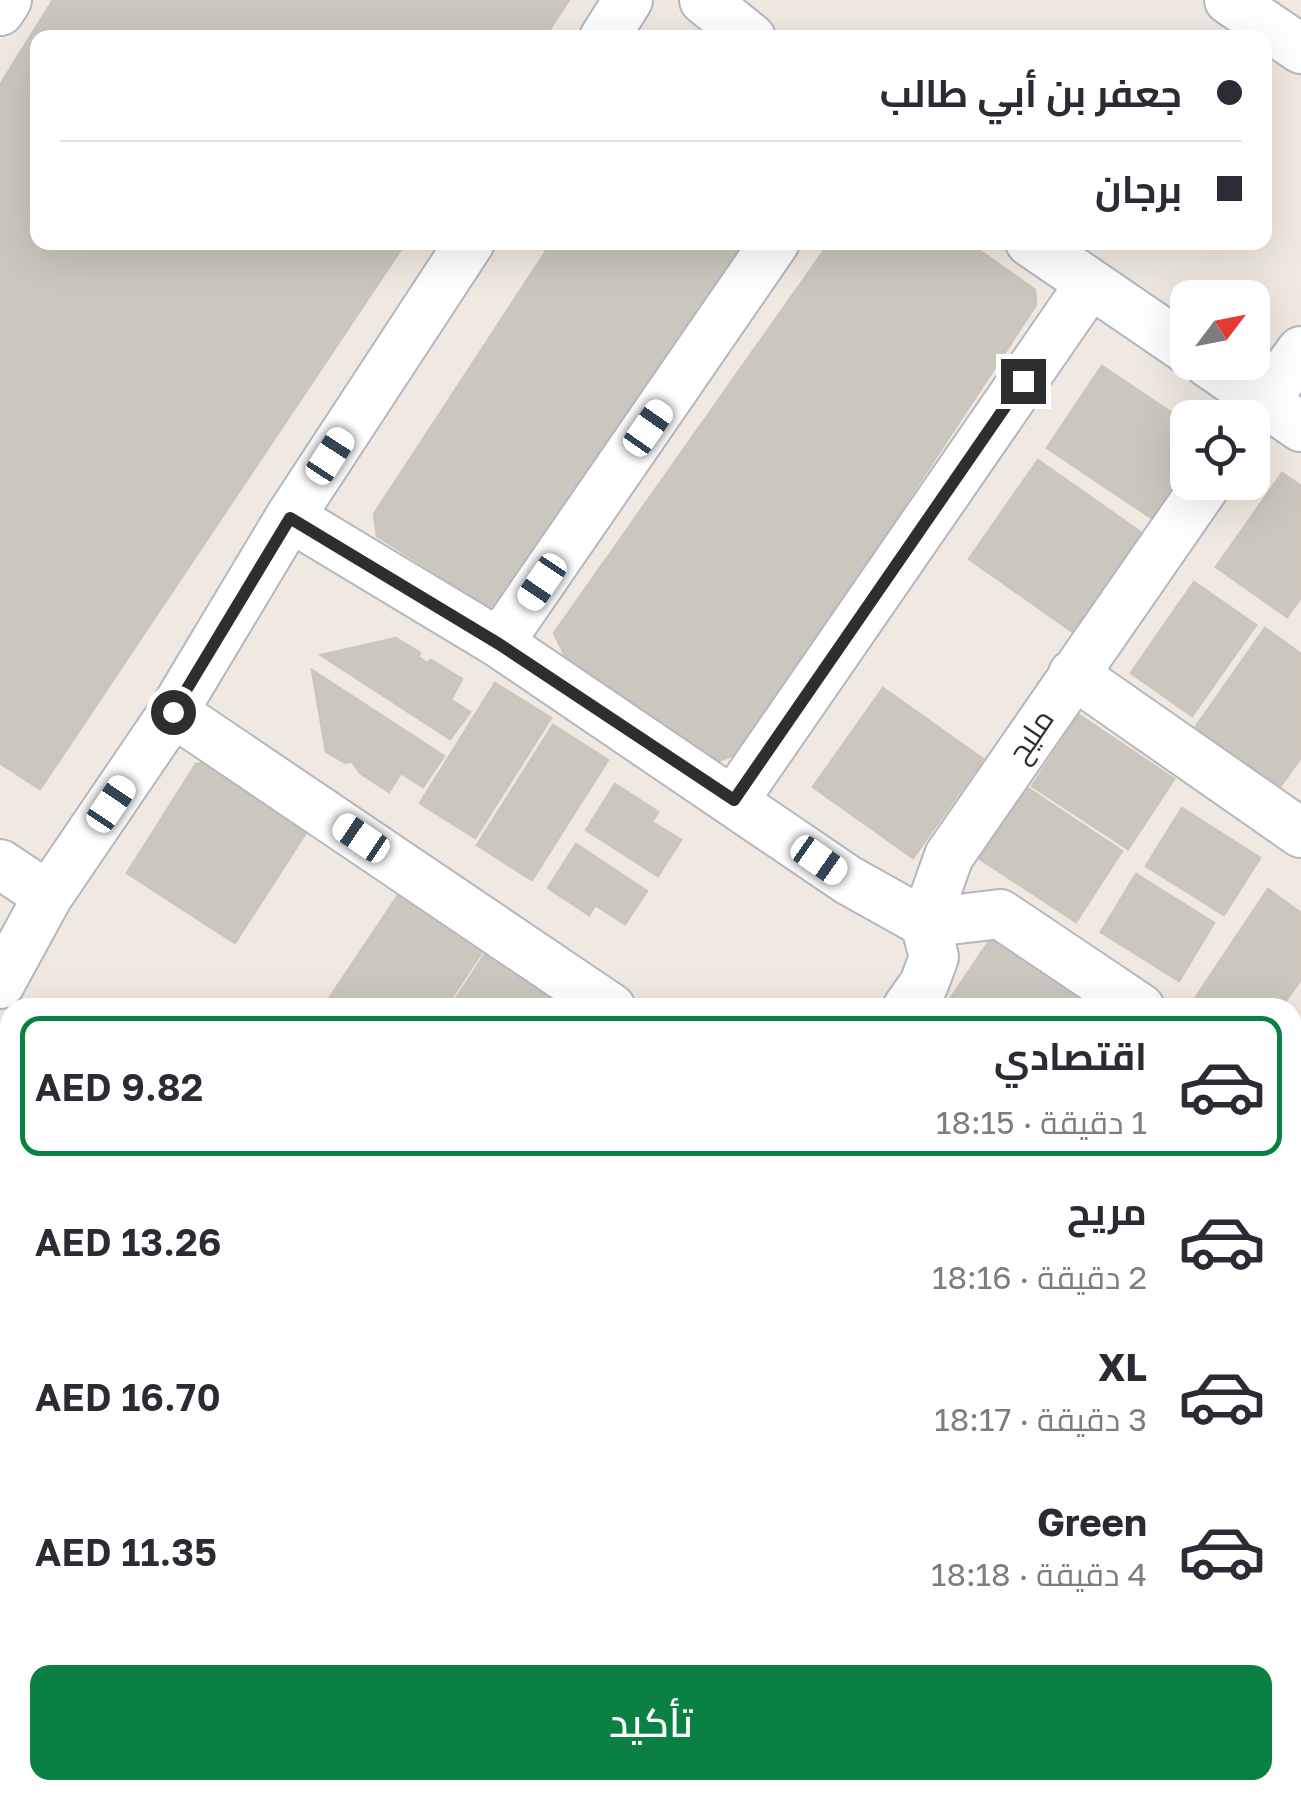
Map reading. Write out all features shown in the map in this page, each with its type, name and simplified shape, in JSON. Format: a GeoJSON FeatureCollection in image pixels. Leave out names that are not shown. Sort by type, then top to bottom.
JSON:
{"type":"FeatureCollection","features":[{"type":"Feature","properties":{"kind":"street"},"geometry":{"type":"LineString","coordinates":[[0,11],[7,0]]}},
{"type":"Feature","properties":{"kind":"street"},"geometry":{"type":"LineString","coordinates":[[609,30],[628,0]]}},
{"type":"Feature","properties":{"kind":"street"},"geometry":{"type":"LineString","coordinates":[[704,0],[741,30]]}},
{"type":"Feature","properties":{"kind":"street"},"geometry":{"type":"LineString","coordinates":[[1229,0],[1301,49]]}},
{"type":"Feature","properties":{"kind":"street"},"geometry":{"type":"LineString","coordinates":[[0,984],[48,896],[173,712],[290,518],[465,250]]}},
{"type":"Feature","properties":{"kind":"street"},"geometry":{"type":"LineString","coordinates":[[499,644],[770,250]]}},
{"type":"Feature","properties":{"kind":"street"},"geometry":{"type":"LineString","coordinates":[[1041,250],[1170,338]]}},
{"type":"Feature","properties":{"kind":"street"},"geometry":{"type":"LineString","coordinates":[[734,800],[1090,284]]}},
{"type":"Feature","properties":{"kind":"street"},"geometry":{"type":"LineString","coordinates":[[1228,380],[1273,416],[1301,351]]}},
{"type":"Feature","properties":{"kind":"street","name":"مليح"},"geometry":{"type":"LineString","coordinates":[[914,998],[934,957],[925,923],[949,856],[1195,500]]}},
{"type":"Feature","properties":{"kind":"street"},"geometry":{"type":"LineString","coordinates":[[290,518],[499,644],[848,880],[925,923],[1000,914],[1125,998]]}},
{"type":"Feature","properties":{"kind":"street"},"geometry":{"type":"LineString","coordinates":[[1073,674],[1301,833]]}},
{"type":"Feature","properties":{"kind":"street"},"geometry":{"type":"LineString","coordinates":[[173,712],[597,998]]}},
{"type":"Feature","properties":{"kind":"street"},"geometry":{"type":"LineString","coordinates":[[0,864],[48,896]]}},
{"type":"Feature","properties":{"kind":"building"},"geometry":{"type":"Polygon","coordinates":[[[53,0],[569,0],[549,30],[34,30],[53,0]]]}},
{"type":"Feature","properties":{"kind":"building"},"geometry":{"type":"Polygon","coordinates":[[[30,37],[30,250],[401,250],[40,789],[0,763],[0,85],[30,37]]]}},
{"type":"Feature","properties":{"kind":"building"},"geometry":{"type":"Polygon","coordinates":[[[547,250],[745,250],[507,601],[489,607],[377,536],[374,514],[547,250]]]}},
{"type":"Feature","properties":{"kind":"building"},"geometry":{"type":"Polygon","coordinates":[[[824,250],[979,250],[1035,290],[1036,305],[742,752],[718,761],[565,656],[554,633],[824,250]]]}},
{"type":"Feature","properties":{"kind":"building"},"geometry":{"type":"Polygon","coordinates":[[[1102,366],[1170,412],[1170,500],[1156,521],[1047,448],[1102,366]]]}},
{"type":"Feature","properties":{"kind":"building"},"geometry":{"type":"Polygon","coordinates":[[[1038,460],[1146,536],[1077,635],[969,559],[1038,460]]]}},
{"type":"Feature","properties":{"kind":"building"},"geometry":{"type":"Polygon","coordinates":[[[1282,473],[1301,486],[1301,597],[1287,617],[1216,567],[1263,500],[1270,500],[1270,490],[1282,473]]]}},
{"type":"Feature","properties":{"kind":"building"},"geometry":{"type":"Polygon","coordinates":[[[1194,582],[1256,625],[1192,716],[1131,673],[1194,582]]]}},
{"type":"Feature","properties":{"kind":"building"},"geometry":{"type":"Polygon","coordinates":[[[1265,628],[1301,654],[1301,757],[1280,787],[1195,728],[1265,628]]]}},
{"type":"Feature","properties":{"kind":"building"},"geometry":{"type":"Polygon","coordinates":[[[396,638],[420,653],[418,657],[427,663],[431,660],[462,679],[451,700],[470,712],[450,739],[321,655],[396,638]]]}},
{"type":"Feature","properties":{"kind":"building"},"geometry":{"type":"Polygon","coordinates":[[[312,670],[444,756],[423,787],[401,773],[389,792],[360,773],[352,761],[346,763],[326,752],[312,670]]]}},
{"type":"Feature","properties":{"kind":"building"},"geometry":{"type":"Polygon","coordinates":[[[495,683],[551,718],[475,838],[420,803],[495,683]]]}},
{"type":"Feature","properties":{"kind":"building"},"geometry":{"type":"Polygon","coordinates":[[[883,688],[983,759],[913,858],[813,787],[883,688]]]}},
{"type":"Feature","properties":{"kind":"building"},"geometry":{"type":"Polygon","coordinates":[[[1079,715],[1174,779],[1128,849],[1032,786],[1079,715]]]}},
{"type":"Feature","properties":{"kind":"building"},"geometry":{"type":"Polygon","coordinates":[[[553,725],[608,760],[532,880],[477,845],[553,725]]]}},
{"type":"Feature","properties":{"kind":"building"},"geometry":{"type":"Polygon","coordinates":[[[216,761],[312,823],[235,943],[127,873],[196,764],[216,761]]]}},
{"type":"Feature","properties":{"kind":"building"},"geometry":{"type":"Polygon","coordinates":[[[615,784],[658,812],[652,822],[681,840],[658,876],[586,830],[615,784]]]}},
{"type":"Feature","properties":{"kind":"building"},"geometry":{"type":"Polygon","coordinates":[[[1026,787],[1122,851],[1076,922],[980,859],[1026,787]]]}},
{"type":"Feature","properties":{"kind":"building"},"geometry":{"type":"Polygon","coordinates":[[[1182,808],[1260,858],[1224,915],[1146,866],[1182,808]]]}},
{"type":"Feature","properties":{"kind":"building"},"geometry":{"type":"Polygon","coordinates":[[[576,844],[647,891],[625,924],[595,905],[589,915],[548,888],[576,844]]]}},
{"type":"Feature","properties":{"kind":"building"},"geometry":{"type":"Polygon","coordinates":[[[1136,874],[1214,923],[1179,981],[1101,932],[1136,874]]]}},
{"type":"Feature","properties":{"kind":"building"},"geometry":{"type":"Polygon","coordinates":[[[405,885],[489,941],[452,998],[329,998],[405,885]]]}},
{"type":"Feature","properties":{"kind":"building"},"geometry":{"type":"Polygon","coordinates":[[[1268,889],[1301,913],[1301,979],[1288,998],[1196,997],[1268,889]]]}},
{"type":"Feature","properties":{"kind":"building"},"geometry":{"type":"Polygon","coordinates":[[[992,937],[1094,997],[1093,998],[951,998],[992,937]]]}},
{"type":"Feature","properties":{"kind":"building"},"geometry":{"type":"Polygon","coordinates":[[[492,943],[558,998],[456,998],[492,943]]]}},
{"type":"Feature","properties":{"kind":"route"},"geometry":{"type":"LineString","coordinates":[[173,712],[290,518],[499,644],[734,800],[1023,381]]}}]}
